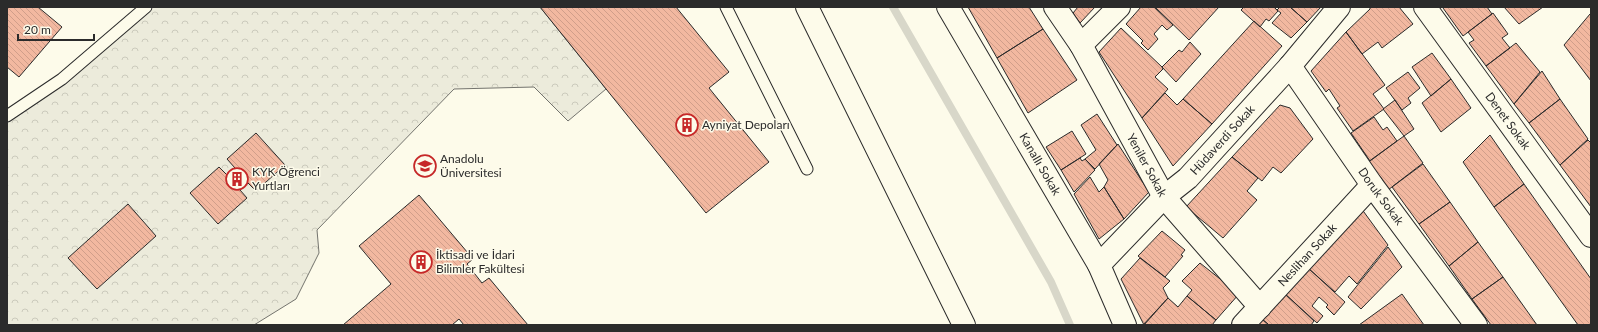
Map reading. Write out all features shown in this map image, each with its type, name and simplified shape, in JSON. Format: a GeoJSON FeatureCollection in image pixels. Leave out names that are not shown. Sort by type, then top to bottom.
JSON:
{"type":"FeatureCollection","features":[{"type":"Feature","properties":{"kind":"street"},"geometry":{"type":"LineString","coordinates":[[807,7],[964,325]]}},
{"type":"Feature","properties":{"kind":"street","name":"Kanallı Sokak"},"geometry":{"type":"LineString","coordinates":[[948,7],[1099,265],[1125,325]]}},
{"type":"Feature","properties":{"kind":"street","name":"Yeniler Sokak"},"geometry":{"type":"LineString","coordinates":[[1055,7],[1080,45],[1164,197],[1260,308]]}},
{"type":"Feature","properties":{"kind":"street"},"geometry":{"type":"LineString","coordinates":[[1080,45],[1118,7]]}},
{"type":"Feature","properties":{"kind":"street","name":"Hüdaverdi Sokak"},"geometry":{"type":"LineString","coordinates":[[1099,265],[1164,197],[1188,178],[1290,66],[1339,7]]}},
{"type":"Feature","properties":{"kind":"street","name":"Denet Sokak"},"geometry":{"type":"LineString","coordinates":[[1425,7],[1591,236]]}},
{"type":"Feature","properties":{"kind":"street","name":"Doruk Sokak"},"geometry":{"type":"LineString","coordinates":[[1290,66],[1372,185],[1476,325]]}},
{"type":"Feature","properties":{"kind":"street","name":"Neslihan Sokak"},"geometry":{"type":"LineString","coordinates":[[1243,325],[1372,185]]}},
{"type":"Feature","properties":{"kind":"lane"},"geometry":{"type":"LineString","coordinates":[[7,116],[62,79],[146,7]]}},
{"type":"Feature","properties":{"kind":"lane"},"geometry":{"type":"LineString","coordinates":[[726,7],[807,169]]}},
{"type":"Feature","properties":{"kind":"green space"},"geometry":{"type":"Polygon","coordinates":[[[146,7],[540,7],[606,89],[568,121],[534,87],[454,89],[317,230],[319,253],[296,299],[254,325],[7,325],[7,116],[146,7]]]}},
{"type":"Feature","properties":{"kind":"building"},"geometry":{"type":"Polygon","coordinates":[[[7,7],[38,7],[62,27],[19,77],[7,67],[7,7]]]}},
{"type":"Feature","properties":{"kind":"building","name":"Ayniyat Depoları"},"geometry":{"type":"Polygon","coordinates":[[[540,7],[676,7],[729,72],[709,88],[769,162],[706,213],[540,7]]]}},
{"type":"Feature","properties":{"kind":"building"},"geometry":{"type":"Polygon","coordinates":[[[968,7],[1029,7],[1043,29],[997,58],[968,7]]]}},
{"type":"Feature","properties":{"kind":"building"},"geometry":{"type":"Polygon","coordinates":[[[1078,7],[1095,7],[1080,23],[1073,13],[1078,7]]]}},
{"type":"Feature","properties":{"kind":"building"},"geometry":{"type":"Polygon","coordinates":[[[1141,7],[1154,7],[1173,25],[1167,30],[1162,25],[1154,34],[1158,39],[1148,50],[1141,43],[1143,41],[1126,24],[1141,7]]]}},
{"type":"Feature","properties":{"kind":"building"},"geometry":{"type":"Polygon","coordinates":[[[1155,7],[1219,7],[1189,40],[1155,7]]]}},
{"type":"Feature","properties":{"kind":"building"},"geometry":{"type":"Polygon","coordinates":[[[1244,7],[1274,7],[1278,11],[1269,21],[1266,19],[1260,27],[1241,10],[1244,7]]]}},
{"type":"Feature","properties":{"kind":"building"},"geometry":{"type":"Polygon","coordinates":[[[1280,7],[1290,7],[1307,22],[1291,38],[1272,23],[1281,13],[1277,10],[1280,7]]]}},
{"type":"Feature","properties":{"kind":"building"},"geometry":{"type":"Polygon","coordinates":[[[1290,7],[1321,7],[1307,22],[1290,7]]]}},
{"type":"Feature","properties":{"kind":"building"},"geometry":{"type":"Polygon","coordinates":[[[1370,7],[1399,7],[1413,24],[1382,48],[1378,42],[1362,54],[1346,32],[1370,9],[1370,7]]]}},
{"type":"Feature","properties":{"kind":"building"},"geometry":{"type":"Polygon","coordinates":[[[1487,7],[1492,14],[1463,36],[1443,8],[1487,7]]]}},
{"type":"Feature","properties":{"kind":"building"},"geometry":{"type":"Polygon","coordinates":[[[1504,7],[1543,7],[1519,24],[1504,7]]]}},
{"type":"Feature","properties":{"kind":"building"},"geometry":{"type":"Polygon","coordinates":[[[1493,13],[1508,34],[1502,38],[1510,48],[1486,66],[1469,43],[1474,40],[1468,32],[1493,13]]]}},
{"type":"Feature","properties":{"kind":"building"},"geometry":{"type":"Polygon","coordinates":[[[1590,14],[1591,16],[1591,81],[1564,45],[1590,14]]]}},
{"type":"Feature","properties":{"kind":"building"},"geometry":{"type":"Polygon","coordinates":[[[1254,21],[1282,46],[1212,124],[1183,99],[1254,21]]]}},
{"type":"Feature","properties":{"kind":"building"},"geometry":{"type":"Polygon","coordinates":[[[1121,28],[1162,67],[1163,69],[1155,77],[1168,89],[1142,118],[1099,52],[1121,28]]]}},
{"type":"Feature","properties":{"kind":"building"},"geometry":{"type":"Polygon","coordinates":[[[1043,29],[1077,80],[1028,113],[997,58],[1043,29]]]}},
{"type":"Feature","properties":{"kind":"building"},"geometry":{"type":"Polygon","coordinates":[[[1346,32],[1385,85],[1373,94],[1384,109],[1353,131],[1337,108],[1340,106],[1329,89],[1326,92],[1311,71],[1346,32]]]}},
{"type":"Feature","properties":{"kind":"building"},"geometry":{"type":"Polygon","coordinates":[[[1190,42],[1201,54],[1176,82],[1162,67],[1179,50],[1182,52],[1190,42]]]}},
{"type":"Feature","properties":{"kind":"building"},"geometry":{"type":"Polygon","coordinates":[[[1516,43],[1540,72],[1514,104],[1486,66],[1516,43]]]}},
{"type":"Feature","properties":{"kind":"building"},"geometry":{"type":"Polygon","coordinates":[[[1432,53],[1451,79],[1431,96],[1412,67],[1432,53]]]}},
{"type":"Feature","properties":{"kind":"building"},"geometry":{"type":"Polygon","coordinates":[[[1542,71],[1560,99],[1529,123],[1514,104],[1542,71]]]}},
{"type":"Feature","properties":{"kind":"building"},"geometry":{"type":"Polygon","coordinates":[[[1408,72],[1420,88],[1408,98],[1411,103],[1402,110],[1386,88],[1408,72]]]}},
{"type":"Feature","properties":{"kind":"building"},"geometry":{"type":"Polygon","coordinates":[[[1451,79],[1471,108],[1441,132],[1422,103],[1451,79]]]}},
{"type":"Feature","properties":{"kind":"building"},"geometry":{"type":"Polygon","coordinates":[[[1165,93],[1177,105],[1183,99],[1212,124],[1173,166],[1142,118],[1165,93]]]}},
{"type":"Feature","properties":{"kind":"building"},"geometry":{"type":"Polygon","coordinates":[[[1560,99],[1588,139],[1560,165],[1529,123],[1560,99]]]}},
{"type":"Feature","properties":{"kind":"building"},"geometry":{"type":"Polygon","coordinates":[[[1395,100],[1414,129],[1404,136],[1383,109],[1395,100]]]}},
{"type":"Feature","properties":{"kind":"building"},"geometry":{"type":"Polygon","coordinates":[[[1280,105],[1290,108],[1313,139],[1281,173],[1273,167],[1262,181],[1232,157],[1280,105]]]}},
{"type":"Feature","properties":{"kind":"building"},"geometry":{"type":"Polygon","coordinates":[[[1097,114],[1117,145],[1095,169],[1085,159],[1096,150],[1081,125],[1097,114]]]}},
{"type":"Feature","properties":{"kind":"building"},"geometry":{"type":"Polygon","coordinates":[[[1374,117],[1383,130],[1387,127],[1397,141],[1370,161],[1351,133],[1374,117]]]}},
{"type":"Feature","properties":{"kind":"building"},"geometry":{"type":"Polygon","coordinates":[[[1072,131],[1086,154],[1061,170],[1046,147],[1072,131]]]}},
{"type":"Feature","properties":{"kind":"building","name":"KYK Öğrenci Yurtları"},"geometry":{"type":"Polygon","coordinates":[[[256,133],[285,165],[256,191],[248,183],[240,190],[247,198],[218,224],[190,193],[219,167],[227,175],[235,168],[227,159],[256,133]]]}},
{"type":"Feature","properties":{"kind":"building"},"geometry":{"type":"Polygon","coordinates":[[[1490,135],[1524,184],[1494,207],[1463,162],[1490,135]]]}},
{"type":"Feature","properties":{"kind":"building"},"geometry":{"type":"Polygon","coordinates":[[[1404,136],[1423,163],[1388,190],[1368,162],[1404,136]]]}},
{"type":"Feature","properties":{"kind":"building"},"geometry":{"type":"Polygon","coordinates":[[[1588,140],[1591,143],[1591,207],[1560,165],[1588,140]]]}},
{"type":"Feature","properties":{"kind":"building"},"geometry":{"type":"Polygon","coordinates":[[[1118,144],[1149,192],[1124,219],[1104,187],[1108,180],[1099,164],[1118,144]]]}},
{"type":"Feature","properties":{"kind":"building"},"geometry":{"type":"Polygon","coordinates":[[[1232,157],[1258,178],[1247,191],[1257,200],[1223,238],[1186,207],[1232,157]]]}},
{"type":"Feature","properties":{"kind":"building"},"geometry":{"type":"Polygon","coordinates":[[[1080,158],[1082,161],[1085,159],[1095,170],[1074,192],[1061,170],[1080,158]]]}},
{"type":"Feature","properties":{"kind":"building"},"geometry":{"type":"Polygon","coordinates":[[[1423,164],[1450,202],[1419,224],[1392,187],[1423,164]]]}},
{"type":"Feature","properties":{"kind":"building"},"geometry":{"type":"Polygon","coordinates":[[[1090,177],[1099,192],[1104,187],[1124,219],[1099,239],[1074,194],[1090,177]]]}},
{"type":"Feature","properties":{"kind":"building"},"geometry":{"type":"Polygon","coordinates":[[[1524,184],[1591,279],[1591,325],[1578,325],[1494,207],[1524,184]]]}},
{"type":"Feature","properties":{"kind":"building","name":"İktisadi ve İdari Bilimler Fakültesi"},"geometry":{"type":"Polygon","coordinates":[[[419,195],[473,259],[467,264],[482,283],[489,278],[528,325],[464,325],[459,319],[452,325],[343,325],[391,284],[359,246],[419,195]]]}},
{"type":"Feature","properties":{"kind":"building"},"geometry":{"type":"Polygon","coordinates":[[[1450,202],[1478,242],[1449,266],[1419,224],[1450,202]]]}},
{"type":"Feature","properties":{"kind":"building"},"geometry":{"type":"Polygon","coordinates":[[[128,204],[156,236],[97,289],[68,258],[128,204]]]}},
{"type":"Feature","properties":{"kind":"building"},"geometry":{"type":"Polygon","coordinates":[[[1361,208],[1388,245],[1357,284],[1349,276],[1335,292],[1308,268],[1361,208]]]}},
{"type":"Feature","properties":{"kind":"building"},"geometry":{"type":"Polygon","coordinates":[[[1162,231],[1185,250],[1181,255],[1183,256],[1165,277],[1138,256],[1162,231]]]}},
{"type":"Feature","properties":{"kind":"building"},"geometry":{"type":"Polygon","coordinates":[[[1478,242],[1503,277],[1472,299],[1449,266],[1478,242]]]}},
{"type":"Feature","properties":{"kind":"building"},"geometry":{"type":"Polygon","coordinates":[[[1388,247],[1402,267],[1361,309],[1348,297],[1388,247]]]}},
{"type":"Feature","properties":{"kind":"building"},"geometry":{"type":"Polygon","coordinates":[[[1140,258],[1170,281],[1163,288],[1168,298],[1144,325],[1121,279],[1140,258]]]}},
{"type":"Feature","properties":{"kind":"building"},"geometry":{"type":"Polygon","coordinates":[[[1200,263],[1239,294],[1216,320],[1187,296],[1192,290],[1182,281],[1200,263]]]}},
{"type":"Feature","properties":{"kind":"building"},"geometry":{"type":"Polygon","coordinates":[[[1307,267],[1345,302],[1334,315],[1326,307],[1328,305],[1319,297],[1312,306],[1323,316],[1317,323],[1284,293],[1307,267]]]}},
{"type":"Feature","properties":{"kind":"building"},"geometry":{"type":"Polygon","coordinates":[[[1503,277],[1537,325],[1491,325],[1472,299],[1503,277]]]}},
{"type":"Feature","properties":{"kind":"building"},"geometry":{"type":"Polygon","coordinates":[[[1284,293],[1314,321],[1311,325],[1269,325],[1262,319],[1284,293]]]}},
{"type":"Feature","properties":{"kind":"building"},"geometry":{"type":"Polygon","coordinates":[[[1402,294],[1424,325],[1359,325],[1402,294]]]}},
{"type":"Feature","properties":{"kind":"building"},"geometry":{"type":"Polygon","coordinates":[[[1187,296],[1216,320],[1212,325],[1143,325],[1168,298],[1178,307],[1187,296]]]}},
{"type":"Feature","properties":{"kind":"building"},"geometry":{"type":"Polygon","coordinates":[[[1262,319],[1269,325],[1257,325],[1262,319]]]}},
{"type":"Feature","properties":{"kind":"waterway"},"geometry":{"type":"LineString","coordinates":[[893,7],[1051,282],[1070,325]]}},
{"type":"Feature","properties":{"kind":"place","name":"Ayniyat Depoları"},"geometry":{"type":"Point","coordinates":[687,125]}},
{"type":"Feature","properties":{"kind":"place","name":"Anadolu Üniversitesi"},"geometry":{"type":"Point","coordinates":[425,166]}},
{"type":"Feature","properties":{"kind":"place","name":"KYK Öğrenci Yurtları"},"geometry":{"type":"Point","coordinates":[237,179]}},
{"type":"Feature","properties":{"kind":"place","name":"İktisadi ve İdari Bilimler Fakültesi"},"geometry":{"type":"Point","coordinates":[421,262]}}]}
